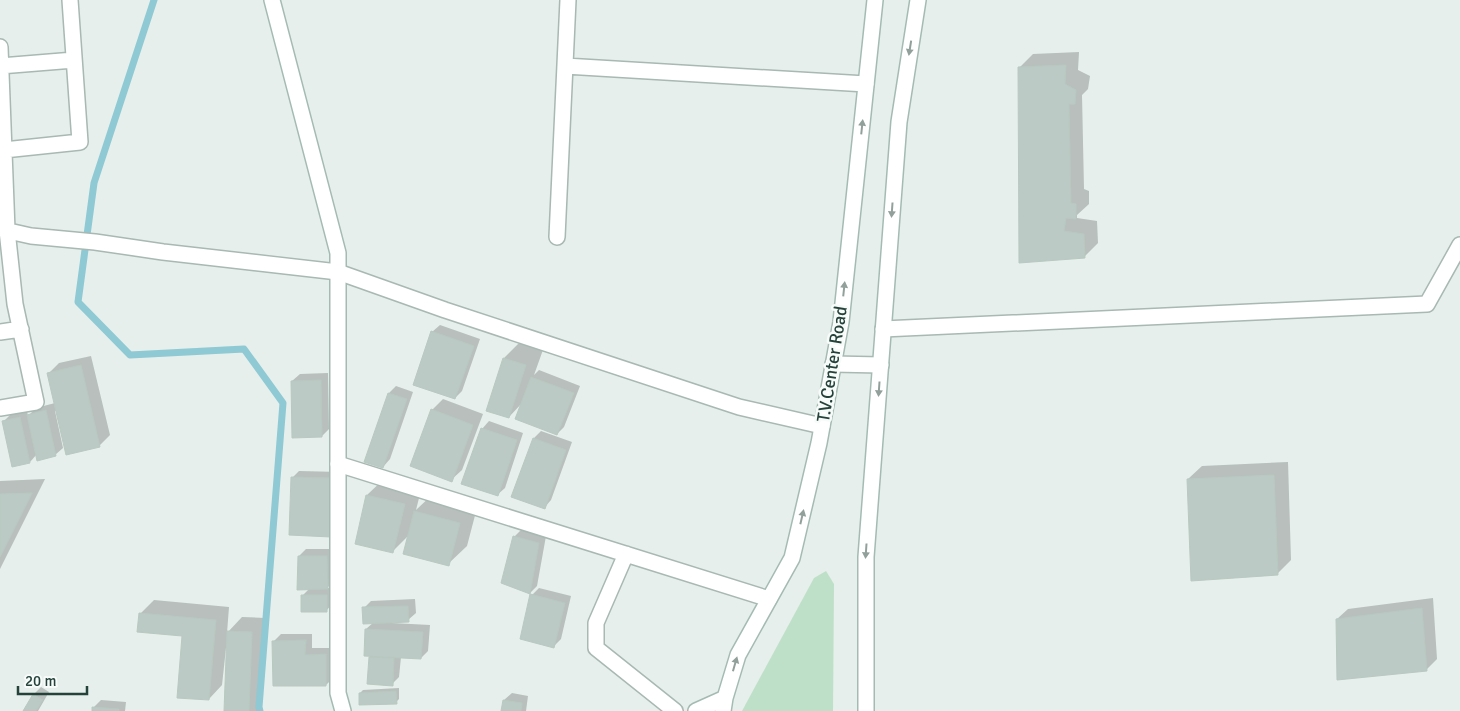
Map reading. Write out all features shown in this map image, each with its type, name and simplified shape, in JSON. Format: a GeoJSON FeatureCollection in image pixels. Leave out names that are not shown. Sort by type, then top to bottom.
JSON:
{"type":"FeatureCollection","features":[{"type":"Feature","properties":{"kind":"street"},"geometry":{"type":"LineString","coordinates":[[4,150],[80,142],[70,0]]}},
{"type":"Feature","properties":{"kind":"street"},"geometry":{"type":"LineString","coordinates":[[272,0],[338,253],[338,693],[343,711]]}},
{"type":"Feature","properties":{"kind":"street"},"geometry":{"type":"LineString","coordinates":[[557,238],[568,0]]}},
{"type":"Feature","properties":{"kind":"street","name":"T.V.Center Road"},"geometry":{"type":"LineString","coordinates":[[724,704],[738,655],[792,558],[819,443],[841,322],[875,0]]}},
{"type":"Feature","properties":{"kind":"street"},"geometry":{"type":"LineString","coordinates":[[866,711],[866,557],[899,122],[914,0]]}},
{"type":"Feature","properties":{"kind":"street"},"geometry":{"type":"LineString","coordinates":[[0,47],[4,150],[4,230],[15,304],[36,402],[0,408]]}},
{"type":"Feature","properties":{"kind":"street"},"geometry":{"type":"LineString","coordinates":[[0,66],[74,60]]}},
{"type":"Feature","properties":{"kind":"street"},"geometry":{"type":"LineString","coordinates":[[565,66],[866,84]]}},
{"type":"Feature","properties":{"kind":"street"},"geometry":{"type":"LineString","coordinates":[[4,230],[31,236],[338,272],[454,313],[739,407],[822,426]]}},
{"type":"Feature","properties":{"kind":"street"},"geometry":{"type":"LineString","coordinates":[[883,329],[1427,304],[1460,245]]}},
{"type":"Feature","properties":{"kind":"street"},"geometry":{"type":"LineString","coordinates":[[0,332],[21,329]]}},
{"type":"Feature","properties":{"kind":"street"},"geometry":{"type":"LineString","coordinates":[[834,364],[880,365]]}},
{"type":"Feature","properties":{"kind":"street"},"geometry":{"type":"LineString","coordinates":[[338,464],[769,599]]}},
{"type":"Feature","properties":{"kind":"street"},"geometry":{"type":"LineString","coordinates":[[626,554],[596,623],[596,648],[675,711]]}},
{"type":"Feature","properties":{"kind":"street"},"geometry":{"type":"LineString","coordinates":[[696,711],[724,704]]}},
{"type":"Feature","properties":{"kind":"green space"},"geometry":{"type":"Polygon","coordinates":[[[826,571],[834,584],[833,711],[742,711],[814,578],[826,571]]]}},
{"type":"Feature","properties":{"kind":"building"},"geometry":{"type":"Polygon","coordinates":[[[1066,65],[1065,84],[1076,90],[1075,104],[1069,104],[1071,203],[1076,204],[1076,219],[1066,218],[1064,231],[1084,234],[1085,258],[1019,263],[1018,67],[1066,65]]]}},
{"type":"Feature","properties":{"kind":"building"},"geometry":{"type":"Polygon","coordinates":[[[431,331],[474,346],[455,399],[413,385],[431,331]]]}},
{"type":"Feature","properties":{"kind":"building"},"geometry":{"type":"Polygon","coordinates":[[[503,358],[526,365],[509,418],[486,411],[503,358]]]}},
{"type":"Feature","properties":{"kind":"building"},"geometry":{"type":"Polygon","coordinates":[[[81,365],[100,447],[66,455],[47,373],[81,365]]]}},
{"type":"Feature","properties":{"kind":"building"},"geometry":{"type":"Polygon","coordinates":[[[531,377],[574,393],[557,435],[515,419],[531,377]]]}},
{"type":"Feature","properties":{"kind":"building"},"geometry":{"type":"Polygon","coordinates":[[[321,380],[322,437],[292,438],[291,381],[321,380]]]}},
{"type":"Feature","properties":{"kind":"building"},"geometry":{"type":"Polygon","coordinates":[[[388,393],[407,399],[383,468],[364,462],[388,393]]]}},
{"type":"Feature","properties":{"kind":"building"},"geometry":{"type":"Polygon","coordinates":[[[431,409],[473,425],[452,482],[410,466],[431,409]]]}},
{"type":"Feature","properties":{"kind":"building"},"geometry":{"type":"Polygon","coordinates":[[[46,410],[56,456],[37,461],[27,415],[46,410]]]}},
{"type":"Feature","properties":{"kind":"building"},"geometry":{"type":"Polygon","coordinates":[[[20,417],[30,463],[12,467],[2,421],[20,417]]]}},
{"type":"Feature","properties":{"kind":"building"},"geometry":{"type":"Polygon","coordinates":[[[481,428],[517,440],[498,496],[461,484],[481,428]]]}},
{"type":"Feature","properties":{"kind":"building"},"geometry":{"type":"Polygon","coordinates":[[[533,438],[566,450],[545,509],[511,497],[533,438]]]}},
{"type":"Feature","properties":{"kind":"building"},"geometry":{"type":"Polygon","coordinates":[[[1274,475],[1278,575],[1191,581],[1187,479],[1274,475]]]}},
{"type":"Feature","properties":{"kind":"building"},"geometry":{"type":"Polygon","coordinates":[[[291,477],[333,478],[331,537],[289,535],[291,477]]]}},
{"type":"Feature","properties":{"kind":"building"},"geometry":{"type":"Polygon","coordinates":[[[32,493],[0,557],[0,494],[32,493]]]}},
{"type":"Feature","properties":{"kind":"building"},"geometry":{"type":"Polygon","coordinates":[[[366,495],[405,504],[393,553],[355,544],[366,495]]]}},
{"type":"Feature","properties":{"kind":"building"},"geometry":{"type":"Polygon","coordinates":[[[414,511],[460,523],[449,566],[403,554],[414,511]]]}},
{"type":"Feature","properties":{"kind":"building"},"geometry":{"type":"Polygon","coordinates":[[[513,536],[539,543],[530,594],[501,583],[513,536]]]}},
{"type":"Feature","properties":{"kind":"building"},"geometry":{"type":"Polygon","coordinates":[[[298,556],[327,556],[328,589],[297,590],[298,556]]]}},
{"type":"Feature","properties":{"kind":"building"},"geometry":{"type":"Polygon","coordinates":[[[530,594],[565,603],[554,648],[520,639],[530,594]]]}},
{"type":"Feature","properties":{"kind":"building"},"geometry":{"type":"Polygon","coordinates":[[[301,595],[327,595],[327,612],[301,612],[301,595]]]}},
{"type":"Feature","properties":{"kind":"building"},"geometry":{"type":"Polygon","coordinates":[[[408,606],[409,622],[363,624],[362,607],[408,606]]]}},
{"type":"Feature","properties":{"kind":"building"},"geometry":{"type":"Polygon","coordinates":[[[1422,608],[1427,671],[1337,680],[1336,619],[1422,608]]]}},
{"type":"Feature","properties":{"kind":"building"},"geometry":{"type":"Polygon","coordinates":[[[139,613],[216,620],[209,700],[177,698],[182,636],[137,632],[139,613]]]}},
{"type":"Feature","properties":{"kind":"building"},"geometry":{"type":"Polygon","coordinates":[[[365,629],[423,632],[421,659],[364,656],[365,629]]]}},
{"type":"Feature","properties":{"kind":"building"},"geometry":{"type":"Polygon","coordinates":[[[227,631],[252,632],[249,711],[224,711],[227,631]]]}},
{"type":"Feature","properties":{"kind":"building"},"geometry":{"type":"Polygon","coordinates":[[[306,640],[305,655],[326,654],[326,686],[273,686],[272,641],[306,640]]]}},
{"type":"Feature","properties":{"kind":"building"},"geometry":{"type":"Polygon","coordinates":[[[369,657],[394,658],[393,686],[367,684],[369,657]]]}},
{"type":"Feature","properties":{"kind":"building"},"geometry":{"type":"Polygon","coordinates":[[[396,691],[397,704],[359,705],[359,693],[396,691]]]}},
{"type":"Feature","properties":{"kind":"building"},"geometry":{"type":"Polygon","coordinates":[[[33,694],[43,700],[36,711],[23,711],[33,694]]]}},
{"type":"Feature","properties":{"kind":"building"},"geometry":{"type":"Polygon","coordinates":[[[503,700],[522,703],[521,711],[501,711],[503,700]]]}},
{"type":"Feature","properties":{"kind":"building"},"geometry":{"type":"Polygon","coordinates":[[[92,707],[119,709],[119,711],[92,711],[92,707]]]}},
{"type":"Feature","properties":{"kind":"waterway"},"geometry":{"type":"LineString","coordinates":[[154,0],[94,183],[78,302],[130,355],[244,349],[283,403],[260,711]]}}]}
